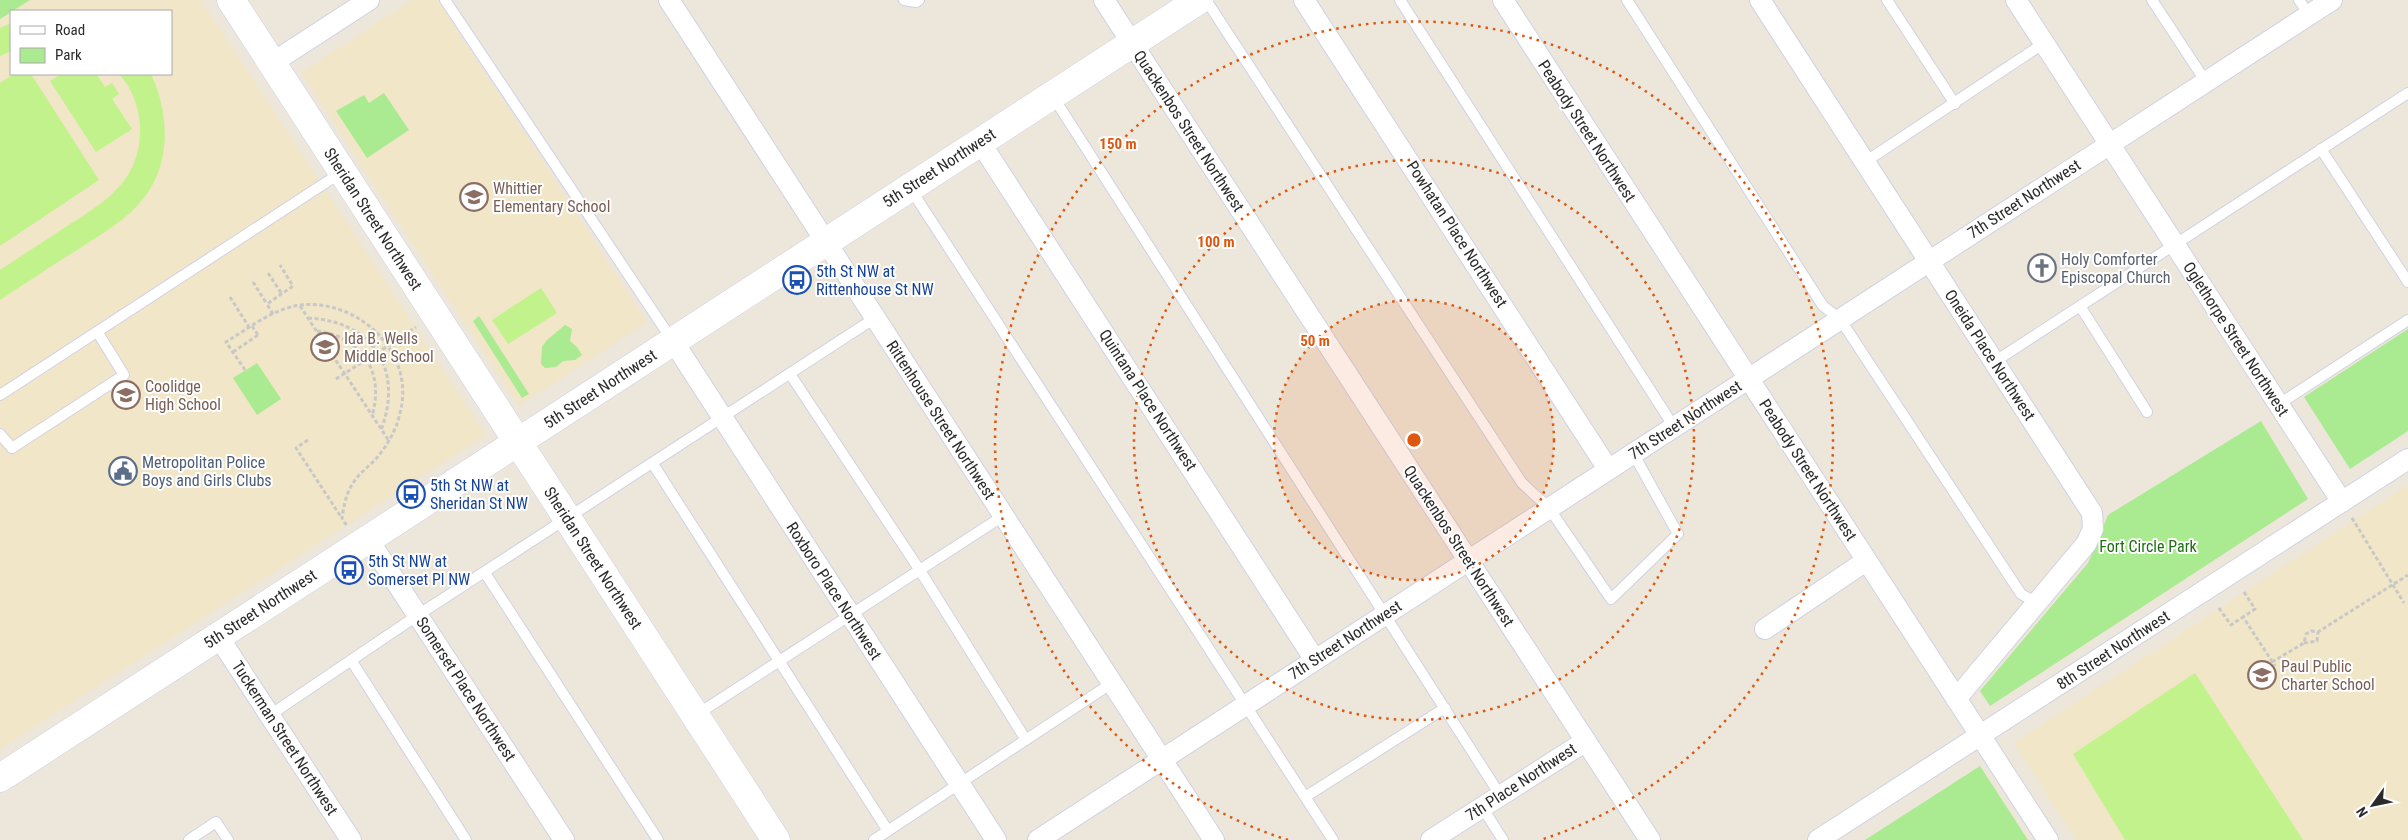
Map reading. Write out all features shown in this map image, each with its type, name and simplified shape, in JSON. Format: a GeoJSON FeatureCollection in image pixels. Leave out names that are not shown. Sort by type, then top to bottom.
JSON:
{"type":"FeatureCollection","features":[{"type":"Feature","properties":{"kind":"street","name":"Sheridan Street Northwest"},"geometry":{"type":"LineString","coordinates":[[231,0],[776,840]]}},
{"type":"Feature","properties":{"kind":"street"},"geometry":{"type":"LineString","coordinates":[[272,63],[369,0]]}},
{"type":"Feature","properties":{"kind":"street","name":"Rittenhouse Street Northwest"},"geometry":{"type":"LineString","coordinates":[[669,0],[1214,840]]}},
{"type":"Feature","properties":{"kind":"street","name":"Quackenbos Street Northwest"},"geometry":{"type":"LineString","coordinates":[[1104,0],[1650,840]]}},
{"type":"Feature","properties":{"kind":"street","name":"5th Street Northwest"},"geometry":{"type":"LineString","coordinates":[[0,778],[218,636],[358,534],[517,442],[1199,0]]}},
{"type":"Feature","properties":{"kind":"street","name":"Powhatan Place Northwest"},"geometry":{"type":"LineString","coordinates":[[1304,0],[1608,469]]}},
{"type":"Feature","properties":{"kind":"street","name":"Peabody Street Northwest"},"geometry":{"type":"LineString","coordinates":[[1503,0],[2048,840]]}},
{"type":"Feature","properties":{"kind":"street","name":"Oneida Place Northwest"},"geometry":{"type":"LineString","coordinates":[[1760,0],[2088,506],[2094,521],[2091,537],[2086,544],[1956,699]]}},
{"type":"Feature","properties":{"kind":"street","name":"Oglethorpe Street Northwest"},"geometry":{"type":"LineString","coordinates":[[2016,0],[2347,510]]}},
{"type":"Feature","properties":{"kind":"street","name":"7th Street Northwest"},"geometry":{"type":"LineString","coordinates":[[1038,840],[2206,82],[2304,7],[2332,0]]}},
{"type":"Feature","properties":{"kind":"street","name":"Quintana Place Northwest"},"geometry":{"type":"LineString","coordinates":[[980,142],[1315,660]]}},
{"type":"Feature","properties":{"kind":"street","name":"Roxboro Place Northwest"},"geometry":{"type":"LineString","coordinates":[[673,341],[996,840]]}},
{"type":"Feature","properties":{"kind":"street","name":"8th Street Northwest"},"geometry":{"type":"LineString","coordinates":[[1818,840],[1980,736],[2347,510],[2408,459]]}},
{"type":"Feature","properties":{"kind":"street","name":"Somerset Place Northwest"},"geometry":{"type":"LineString","coordinates":[[358,534],[418,615],[564,840]]}},
{"type":"Feature","properties":{"kind":"street"},"geometry":{"type":"LineString","coordinates":[[1765,629],[1866,561]]}},
{"type":"Feature","properties":{"kind":"street","name":"Tuckerman Street Northwest"},"geometry":{"type":"LineString","coordinates":[[218,636],[351,840]]}},
{"type":"Feature","properties":{"kind":"street","name":"7th Place Northwest"},"geometry":{"type":"LineString","coordinates":[[1432,840],[1586,741]]}},
{"type":"Feature","properties":{"kind":"lane"},"geometry":{"type":"LineString","coordinates":[[445,0],[673,341]]}},
{"type":"Feature","properties":{"kind":"lane"},"geometry":{"type":"LineString","coordinates":[[904,0],[916,2],[919,0]]}},
{"type":"Feature","properties":{"kind":"lane"},"geometry":{"type":"LineString","coordinates":[[1206,0],[1522,483],[1549,508],[1610,598],[1678,534],[1633,453]]}},
{"type":"Feature","properties":{"kind":"lane"},"geometry":{"type":"LineString","coordinates":[[1400,0],[1674,427]]}},
{"type":"Feature","properties":{"kind":"lane"},"geometry":{"type":"LineString","coordinates":[[1626,0],[1823,306],[1840,319],[2021,594],[2037,603]]}},
{"type":"Feature","properties":{"kind":"lane"},"geometry":{"type":"LineString","coordinates":[[1887,0],[1955,104]]}},
{"type":"Feature","properties":{"kind":"lane"},"geometry":{"type":"LineString","coordinates":[[2152,0],[2206,82]]}},
{"type":"Feature","properties":{"kind":"lane"},"geometry":{"type":"LineString","coordinates":[[1865,162],[1955,104],[2044,43]]}},
{"type":"Feature","properties":{"kind":"lane"},"geometry":{"type":"LineString","coordinates":[[1994,362],[2408,93]]}},
{"type":"Feature","properties":{"kind":"lane"},"geometry":{"type":"LineString","coordinates":[[1052,95],[1386,614],[1500,795]]}},
{"type":"Feature","properties":{"kind":"lane"},"geometry":{"type":"LineString","coordinates":[[2321,149],[2408,282]]}},
{"type":"Feature","properties":{"kind":"lane"},"geometry":{"type":"LineString","coordinates":[[0,396],[342,172]]}},
{"type":"Feature","properties":{"kind":"lane"},"geometry":{"type":"LineString","coordinates":[[910,187],[1332,840]]}},
{"type":"Feature","properties":{"kind":"lane"},"geometry":{"type":"LineString","coordinates":[[2080,306],[2147,412]]}},
{"type":"Feature","properties":{"kind":"lane"},"geometry":{"type":"LineString","coordinates":[[270,715],[418,615],[568,520],[875,318]]}},
{"type":"Feature","properties":{"kind":"lane"},"geometry":{"type":"LineString","coordinates":[[2279,404],[2408,320]]}},
{"type":"Feature","properties":{"kind":"lane"},"geometry":{"type":"LineString","coordinates":[[0,434],[12,448],[124,375],[98,332]]}},
{"type":"Feature","properties":{"kind":"lane"},"geometry":{"type":"LineString","coordinates":[[790,374],[919,570],[1026,740]]}},
{"type":"Feature","properties":{"kind":"lane"},"geometry":{"type":"LineString","coordinates":[[653,464],[888,831]]}},
{"type":"Feature","properties":{"kind":"lane"},"geometry":{"type":"LineString","coordinates":[[695,716],[1004,516]]}},
{"type":"Feature","properties":{"kind":"lane"},"geometry":{"type":"LineString","coordinates":[[485,573],[658,840]]}},
{"type":"Feature","properties":{"kind":"lane"},"geometry":{"type":"LineString","coordinates":[[351,660],[466,840]]}},
{"type":"Feature","properties":{"kind":"lane"},"geometry":{"type":"LineString","coordinates":[[874,840],[1112,683]]}},
{"type":"Feature","properties":{"kind":"lane"},"geometry":{"type":"LineString","coordinates":[[1305,797],[1445,708]]}},
{"type":"Feature","properties":{"kind":"lane"},"geometry":{"type":"LineString","coordinates":[[1482,807],[1503,840]]}},
{"type":"Feature","properties":{"kind":"lane"},"geometry":{"type":"LineString","coordinates":[[189,840],[216,822],[228,840]]}},
{"type":"Feature","properties":{"kind":"path"},"geometry":{"type":"LineString","coordinates":[[267,304],[293,286],[280,265]]}},
{"type":"Feature","properties":{"kind":"path"},"geometry":{"type":"LineString","coordinates":[[268,273],[282,294]]}},
{"type":"Feature","properties":{"kind":"path"},"geometry":{"type":"LineString","coordinates":[[253,282],[274,314]]}},
{"type":"Feature","properties":{"kind":"path"},"geometry":{"type":"LineString","coordinates":[[230,297],[259,336],[233,352]]}},
{"type":"Feature","properties":{"kind":"path"},"geometry":{"type":"LineString","coordinates":[[300,305],[389,441]]}},
{"type":"Feature","properties":{"kind":"path"},"geometry":{"type":"LineString","coordinates":[[245,370],[226,342],[274,314],[300,305],[337,308],[355,315],[370,325],[388,346],[400,373],[401,411],[389,441],[375,460],[356,478],[345,500],[342,518]]}},
{"type":"Feature","properties":{"kind":"path"},"geometry":{"type":"LineString","coordinates":[[308,318],[324,319],[349,327],[360,334],[377,352],[388,376],[390,389],[387,414],[382,430]]}},
{"type":"Feature","properties":{"kind":"path"},"geometry":{"type":"LineString","coordinates":[[336,379],[417,326]]}},
{"type":"Feature","properties":{"kind":"path"},"geometry":{"type":"LineString","coordinates":[[317,331],[340,336],[350,342],[367,359],[376,382],[376,405],[372,416]]}},
{"type":"Feature","properties":{"kind":"path"},"geometry":{"type":"LineString","coordinates":[[308,440],[296,448],[342,518],[358,534]]}},
{"type":"Feature","properties":{"kind":"path"},"geometry":{"type":"LineString","coordinates":[[2347,510],[2404,603]]}},
{"type":"Feature","properties":{"kind":"path"},"geometry":{"type":"LineString","coordinates":[[2304,643],[2306,634],[2311,631],[2318,632],[2408,575]]}},
{"type":"Feature","properties":{"kind":"path"},"geometry":{"type":"LineString","coordinates":[[2219,608],[2231,625],[2255,609],[2244,592]]}},
{"type":"Feature","properties":{"kind":"path"},"geometry":{"type":"LineString","coordinates":[[2243,617],[2275,666]]}},
{"type":"Feature","properties":{"kind":"path"},"geometry":{"type":"LineString","coordinates":[[2272,662],[2304,643],[2316,641],[2318,632]]}},
{"type":"Feature","properties":{"kind":"shaded area","name":"Coolidge High School"},"geometry":{"type":"Polygon","coordinates":[[[30,0],[201,0],[486,435],[0,749],[0,19],[10,13],[10,75],[172,75],[172,10],[15,10],[30,0]]]}},
{"type":"Feature","properties":{"kind":"shaded area","name":"Whittier Elementary School"},"geometry":{"type":"Polygon","coordinates":[[[412,0],[437,0],[647,322],[519,406],[301,73],[412,0]]]}},
{"type":"Feature","properties":{"kind":"shaded area","name":"Paul Public Charter School"},"geometry":{"type":"Polygon","coordinates":[[[2408,485],[2408,840],[2076,840],[2014,743],[2408,485]]]}},
{"type":"Feature","properties":{"kind":"green space"},"geometry":{"type":"Polygon","coordinates":[[[0,0],[30,0],[14,10],[10,10],[10,13],[0,19],[0,0]]]}},
{"type":"Feature","properties":{"kind":"green space"},"geometry":{"type":"Polygon","coordinates":[[[10,23],[10,51],[0,56],[0,28],[10,23]]]}},
{"type":"Feature","properties":{"kind":"green space"},"geometry":{"type":"Polygon","coordinates":[[[12,75],[32,75],[99,180],[0,246],[0,83],[12,75]]]}},
{"type":"Feature","properties":{"kind":"green space"},"geometry":{"type":"Polygon","coordinates":[[[59,75],[97,75],[105,87],[112,83],[119,94],[112,99],[132,129],[96,152],[50,81],[59,75]]]}},
{"type":"Feature","properties":{"kind":"green space"},"geometry":{"type":"Polygon","coordinates":[[[120,75],[151,75],[162,108],[164,144],[162,161],[156,178],[147,194],[122,220],[0,300],[0,270],[107,199],[128,176],[135,161],[139,145],[140,126],[134,98],[128,85],[120,75]]]}},
{"type":"Feature","properties":{"kind":"green space"},"geometry":{"type":"Polygon","coordinates":[[[384,93],[409,130],[367,158],[336,111],[364,95],[369,103],[384,93]]]}},
{"type":"Feature","properties":{"kind":"green space"},"geometry":{"type":"Polygon","coordinates":[[[541,288],[557,313],[508,344],[492,320],[541,288]]]}},
{"type":"Feature","properties":{"kind":"green space"},"geometry":{"type":"Polygon","coordinates":[[[479,316],[529,394],[522,398],[473,321],[479,316]]]}},
{"type":"Feature","properties":{"kind":"green space"},"geometry":{"type":"Polygon","coordinates":[[[565,325],[572,329],[570,341],[582,355],[575,360],[563,361],[556,367],[545,368],[541,364],[542,347],[547,340],[565,325]]]}},
{"type":"Feature","properties":{"kind":"green space"},"geometry":{"type":"Polygon","coordinates":[[[2408,329],[2408,431],[2350,469],[2304,397],[2408,329]]]}},
{"type":"Feature","properties":{"kind":"green space"},"geometry":{"type":"Polygon","coordinates":[[[257,363],[281,399],[257,415],[233,378],[257,363]]]}},
{"type":"Feature","properties":{"kind":"green space","name":"Fort Circle Park"},"geometry":{"type":"Polygon","coordinates":[[[2261,421],[2308,499],[1990,706],[1980,691],[2088,563],[2108,515],[2261,421]]]}},
{"type":"Feature","properties":{"kind":"green space"},"geometry":{"type":"Polygon","coordinates":[[[2195,673],[2303,840],[2125,840],[2073,754],[2195,673]]]}},
{"type":"Feature","properties":{"kind":"green space"},"geometry":{"type":"Polygon","coordinates":[[[1980,766],[2028,840],[1865,840],[1980,766]]]}},
{"type":"Feature","properties":{"kind":"place","name":"Whittier Elementary School"},"geometry":{"type":"Point","coordinates":[474,197]}},
{"type":"Feature","properties":{"kind":"place","name":"Holy Comforter Episcopal Church"},"geometry":{"type":"Point","coordinates":[2042,268]}},
{"type":"Feature","properties":{"kind":"place","name":"5th St NW at Rittenhouse St NW"},"geometry":{"type":"Point","coordinates":[797,280]}},
{"type":"Feature","properties":{"kind":"place","name":"Ida B. Wells Middle School"},"geometry":{"type":"Point","coordinates":[325,347]}},
{"type":"Feature","properties":{"kind":"place","name":"Coolidge High School"},"geometry":{"type":"Point","coordinates":[126,395]}},
{"type":"Feature","properties":{"kind":"place","name":"Metropolitan Police Boys and Girls Clubs"},"geometry":{"type":"Point","coordinates":[123,471]}},
{"type":"Feature","properties":{"kind":"place","name":"5th St NW at Sheridan St NW"},"geometry":{"type":"Point","coordinates":[411,494]}},
{"type":"Feature","properties":{"kind":"place","name":"5th St NW at Somerset Pl NW"},"geometry":{"type":"Point","coordinates":[349,570]}},
{"type":"Feature","properties":{"kind":"place","name":"Paul Public Charter School"},"geometry":{"type":"Point","coordinates":[2262,675]}}]}
